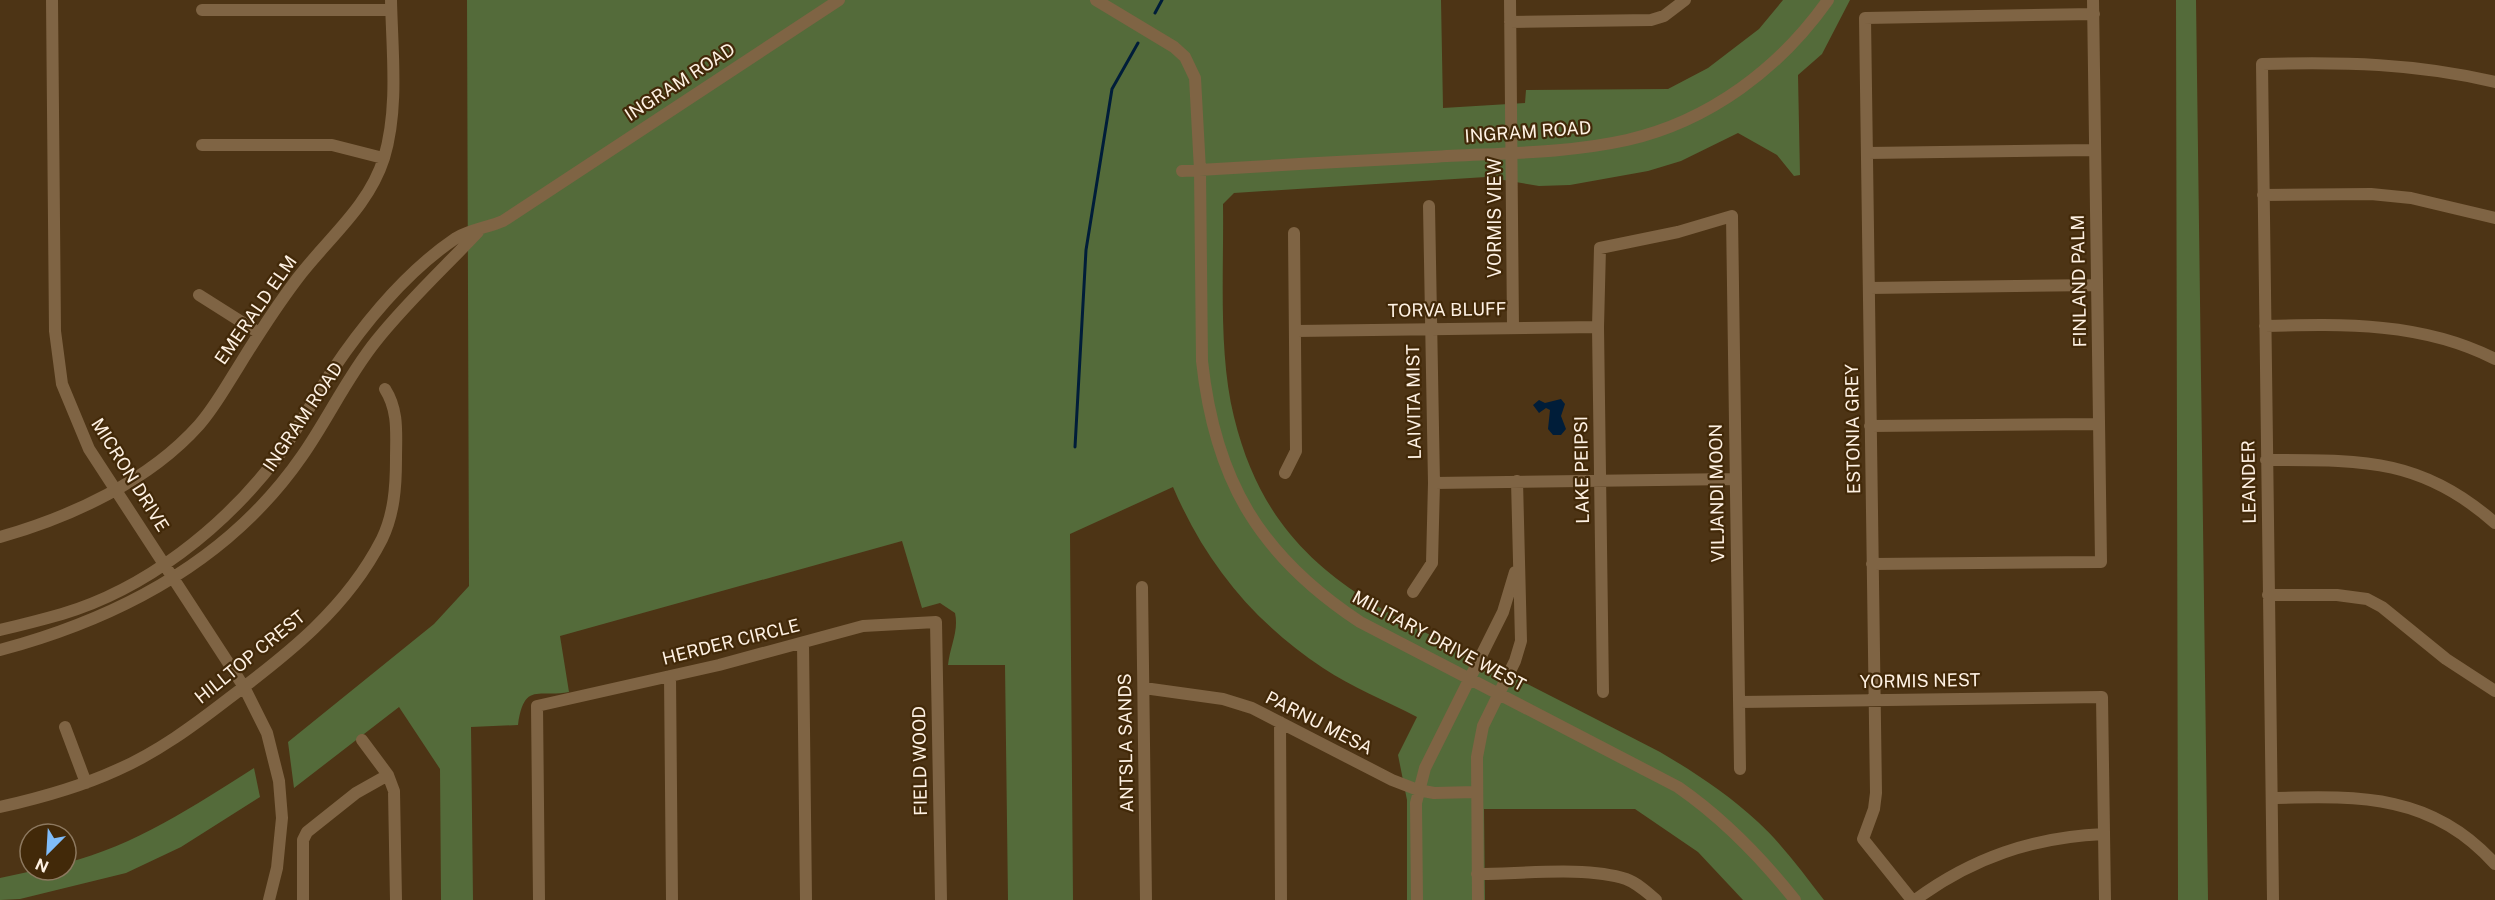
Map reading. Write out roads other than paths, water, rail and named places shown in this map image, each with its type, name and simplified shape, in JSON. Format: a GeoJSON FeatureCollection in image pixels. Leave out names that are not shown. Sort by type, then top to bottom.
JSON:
{"type":"FeatureCollection","features":[{"type":"Feature","properties":{"kind":"street","name":"MICRON DRIVE"},"geometry":{"type":"LineString","coordinates":[[52,0],[55,331],[62,384],[79,428],[116,490],[244,687],[267,733],[279,781],[281,835],[277,868],[269,900]]}},
{"type":"Feature","properties":{"kind":"street","name":"INGRAM ROAD"},"geometry":{"type":"LineString","coordinates":[[0,630],[63,614],[88,604],[141,579],[165,563],[219,522],[254,486],[292,436],[338,362],[416,270],[458,237],[503,220],[839,0]]}},
{"type":"Feature","properties":{"kind":"street","name":"MILITARY DRIVE WEST"},"geometry":{"type":"LineString","coordinates":[[1096,0],[1174,47],[1185,57],[1196,84],[1204,380],[1211,421],[1233,484],[1265,538],[1312,588],[1360,622],[1678,787],[1709,809],[1745,841],[1795,900]]}},
{"type":"Feature","properties":{"kind":"street","name":"VORMIS VIEW"},"geometry":{"type":"LineString","coordinates":[[1510,0],[1513,327]]}},
{"type":"Feature","properties":{"kind":"street"},"geometry":{"type":"LineString","coordinates":[[1510,22],[1651,20],[1664,16],[1684,0]]}},
{"type":"Feature","properties":{"kind":"street","name":"INGRAM ROAD"},"geometry":{"type":"LineString","coordinates":[[1182,171],[1512,152],[1592,146],[1628,140],[1696,114],[1731,95],[1778,60],[1828,0]]}},
{"type":"Feature","properties":{"kind":"street","name":"FINLAND PALM"},"geometry":{"type":"LineString","coordinates":[[1872,564],[2101,562],[2093,0]]}},
{"type":"Feature","properties":{"kind":"street","name":"EMERALD ELM"},"geometry":{"type":"LineString","coordinates":[[0,537],[48,524],[116,490],[176,447],[199,425],[259,333],[306,267],[358,208],[383,158],[392,120],[391,5]]}},
{"type":"Feature","properties":{"kind":"street"},"geometry":{"type":"LineString","coordinates":[[202,10],[391,5]]}},
{"type":"Feature","properties":{"kind":"street","name":"ESTONIA GREY"},"geometry":{"type":"LineString","coordinates":[[1913,900],[1863,839],[1874,809],[1876,793],[1865,18],[2094,14]]}},
{"type":"Feature","properties":{"kind":"street","name":"LEANDER"},"geometry":{"type":"LineString","coordinates":[[2273,900],[2262,64],[2368,62],[2438,70],[2495,82]]}},
{"type":"Feature","properties":{"kind":"street"},"geometry":{"type":"LineString","coordinates":[[202,145],[332,146],[383,158]]}},
{"type":"Feature","properties":{"kind":"street"},"geometry":{"type":"LineString","coordinates":[[1867,153],[2095,150]]}},
{"type":"Feature","properties":{"kind":"street"},"geometry":{"type":"LineString","coordinates":[[2263,195],[2381,195],[2445,204],[2495,218]]}},
{"type":"Feature","properties":{"kind":"street","name":"LAIVITA MIST"},"geometry":{"type":"LineString","coordinates":[[1413,592],[1432,563],[1434,483],[1429,206]]}},
{"type":"Feature","properties":{"kind":"street","name":"VILJANDI MOON"},"geometry":{"type":"LineString","coordinates":[[1600,248],[1678,232],[1732,216],[1734,479],[1740,769]]}},
{"type":"Feature","properties":{"kind":"street","name":"INGRAM ROAD"},"geometry":{"type":"LineString","coordinates":[[0,650],[77,627],[149,594],[175,578],[248,520],[302,456],[376,341],[480,230]]}},
{"type":"Feature","properties":{"kind":"street"},"geometry":{"type":"LineString","coordinates":[[1285,473],[1296,451],[1294,233]]}},
{"type":"Feature","properties":{"kind":"street","name":"LAKE PEIPSI"},"geometry":{"type":"LineString","coordinates":[[1600,248],[1598,327],[1603,692]]}},
{"type":"Feature","properties":{"kind":"street"},"geometry":{"type":"LineString","coordinates":[[1869,288],[2097,285]]}},
{"type":"Feature","properties":{"kind":"street"},"geometry":{"type":"LineString","coordinates":[[199,295],[259,333]]}},
{"type":"Feature","properties":{"kind":"street"},"geometry":{"type":"LineString","coordinates":[[380,310],[394,322]]}},
{"type":"Feature","properties":{"kind":"street"},"geometry":{"type":"LineString","coordinates":[[2265,326],[2380,326],[2453,342],[2495,359]]}},
{"type":"Feature","properties":{"kind":"street","name":"TORVA BLUFF"},"geometry":{"type":"LineString","coordinates":[[1296,330],[1598,327]]}},
{"type":"Feature","properties":{"kind":"street","name":"HILLTOP CREST"},"geometry":{"type":"LineString","coordinates":[[0,807],[86,783],[153,752],[244,687],[308,637],[324,621],[381,540],[389,520],[396,483],[396,414],[385,389]]}},
{"type":"Feature","properties":{"kind":"street"},"geometry":{"type":"LineString","coordinates":[[1870,426],[2099,424]]}},
{"type":"Feature","properties":{"kind":"street"},"geometry":{"type":"LineString","coordinates":[[2266,460],[2364,461],[2409,471],[2451,490],[2495,523]]}},
{"type":"Feature","properties":{"kind":"street"},"geometry":{"type":"LineString","coordinates":[[1434,483],[1734,479]]}},
{"type":"Feature","properties":{"kind":"street"},"geometry":{"type":"LineString","coordinates":[[1478,900],[1477,757],[1483,726],[1521,641],[1517,481]]}},
{"type":"Feature","properties":{"kind":"street"},"geometry":{"type":"LineString","coordinates":[[1417,900],[1418,790],[1425,768],[1503,612],[1518,563]]}},
{"type":"Feature","properties":{"kind":"street","name":"ANTSLA SANDS"},"geometry":{"type":"LineString","coordinates":[[1142,586],[1146,900]]}},
{"type":"Feature","properties":{"kind":"street"},"geometry":{"type":"LineString","coordinates":[[2268,595],[2337,595],[2367,599],[2382,607],[2446,659],[2495,691]]}},
{"type":"Feature","properties":{"kind":"street","name":"HERDER CIRCLE"},"geometry":{"type":"LineString","coordinates":[[539,900],[537,706],[670,676],[863,626],[936,622]]}},
{"type":"Feature","properties":{"kind":"street","name":"FIELD WOOD"},"geometry":{"type":"LineString","coordinates":[[936,622],[941,900]]}},
{"type":"Feature","properties":{"kind":"street"},"geometry":{"type":"LineString","coordinates":[[803,643],[806,900]]}},
{"type":"Feature","properties":{"kind":"street"},"geometry":{"type":"LineString","coordinates":[[670,676],[672,900]]}},
{"type":"Feature","properties":{"kind":"street","name":"PARNU MESA"},"geometry":{"type":"LineString","coordinates":[[1144,688],[1223,699],[1280,722],[1392,780],[1418,790],[1434,793],[1476,792]]}},
{"type":"Feature","properties":{"kind":"street","name":"YORMIS NEST"},"geometry":{"type":"LineString","coordinates":[[1739,702],[2103,697],[2104,834]]}},
{"type":"Feature","properties":{"kind":"street"},"geometry":{"type":"LineString","coordinates":[[1280,722],[1281,900]]}},
{"type":"Feature","properties":{"kind":"street"},"geometry":{"type":"LineString","coordinates":[[65,727],[86,783]]}},
{"type":"Feature","properties":{"kind":"street"},"geometry":{"type":"LineString","coordinates":[[363,740],[388,775],[394,791],[396,900]]}},
{"type":"Feature","properties":{"kind":"street"},"geometry":{"type":"LineString","coordinates":[[303,900],[303,840],[308,832],[356,793],[388,775]]}},
{"type":"Feature","properties":{"kind":"street"},"geometry":{"type":"LineString","coordinates":[[2272,798],[2357,797],[2379,799],[2411,808],[2449,826],[2495,864]]}},
{"type":"Feature","properties":{"kind":"street"},"geometry":{"type":"LineString","coordinates":[[1913,900],[1964,867],[1993,855],[2027,844],[2066,836],[2104,834],[2105,900]]}},
{"type":"Feature","properties":{"kind":"street"},"geometry":{"type":"LineString","coordinates":[[1477,874],[1602,873],[1627,879],[1656,900]]}},
{"type":"Feature","properties":{"kind":"water"},"geometry":{"type":"Polygon","coordinates":[[[1561,399],[1565,404],[1561,416],[1566,429],[1561,435],[1553,435],[1548,429],[1550,410],[1546,408],[1539,413],[1533,405],[1539,400],[1545,403],[1561,399]]]}},
{"type":"Feature","properties":{"kind":"waterway"},"geometry":{"type":"LineString","coordinates":[[1155,13],[1162,0]]}},
{"type":"Feature","properties":{"kind":"waterway"},"geometry":{"type":"LineString","coordinates":[[1075,447],[1086,250],[1112,89],[1138,43]]}}]}
